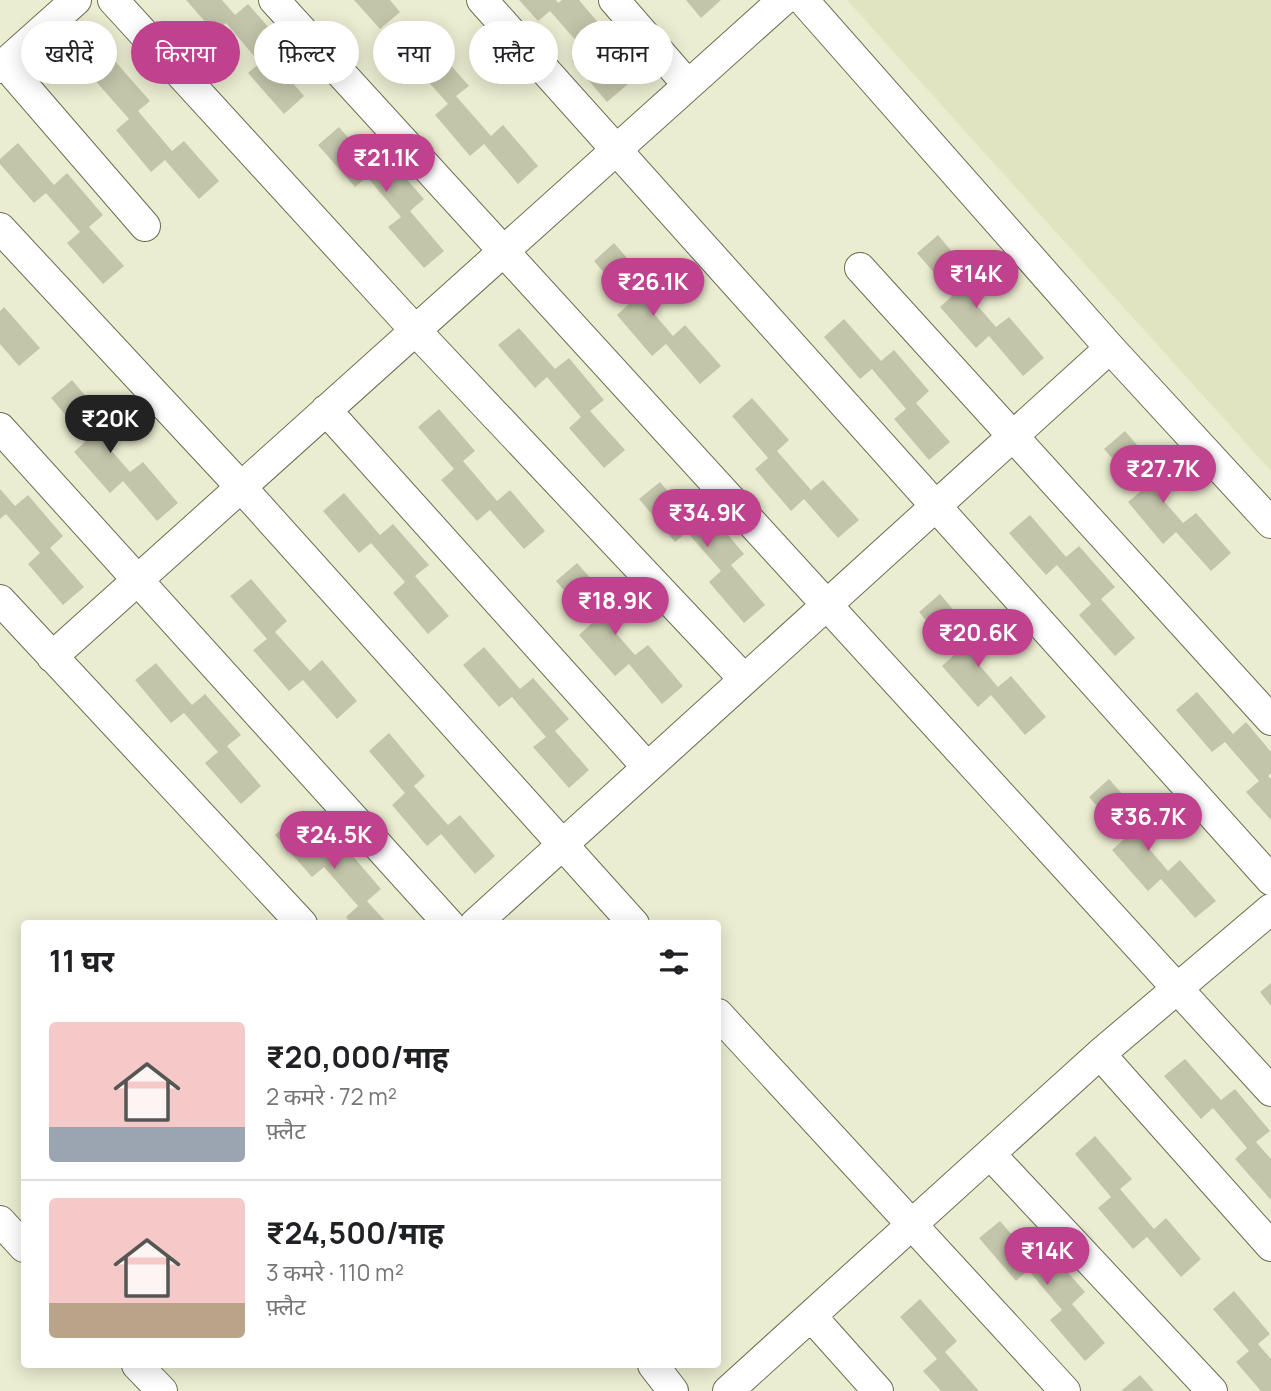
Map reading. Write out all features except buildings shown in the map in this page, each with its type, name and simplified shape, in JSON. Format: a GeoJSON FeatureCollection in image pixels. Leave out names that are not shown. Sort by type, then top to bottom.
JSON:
{"type":"FeatureCollection","features":[{"type":"Feature","properties":{"kind":"street"},"geometry":{"type":"LineString","coordinates":[[76,0],[2,66],[145,226]]}},
{"type":"Feature","properties":{"kind":"street"},"geometry":{"type":"LineString","coordinates":[[113,0],[415,330],[744,679]]}},
{"type":"Feature","properties":{"kind":"street"},"geometry":{"type":"LineString","coordinates":[[274,0],[1271,1091]]}},
{"type":"Feature","properties":{"kind":"street"},"geometry":{"type":"LineString","coordinates":[[482,0],[1271,880]]}},
{"type":"Feature","properties":{"kind":"street"},"geometry":{"type":"LineString","coordinates":[[614,0],[688,85]]}},
{"type":"Feature","properties":{"kind":"street"},"geometry":{"type":"LineString","coordinates":[[52,657],[783,0]]}},
{"type":"Feature","properties":{"kind":"street"},"geometry":{"type":"LineString","coordinates":[[803,0],[1110,348],[1271,523]]}},
{"type":"Feature","properties":{"kind":"street"},"geometry":{"type":"LineString","coordinates":[[0,228],[241,487],[630,920]]}},
{"type":"Feature","properties":{"kind":"street"},"geometry":{"type":"LineString","coordinates":[[860,268],[1271,720]]}},
{"type":"Feature","properties":{"kind":"street"},"geometry":{"type":"LineString","coordinates":[[479,920],[1110,348]]}},
{"type":"Feature","properties":{"kind":"street"},"geometry":{"type":"LineString","coordinates":[[327,410],[647,767]]}},
{"type":"Feature","properties":{"kind":"street"},"geometry":{"type":"LineString","coordinates":[[0,428],[445,920]]}},
{"type":"Feature","properties":{"kind":"street"},"geometry":{"type":"LineString","coordinates":[[0,600],[298,920]]}},
{"type":"Feature","properties":{"kind":"street"},"geometry":{"type":"LineString","coordinates":[[728,1391],[1100,1054],[1271,909]]}},
{"type":"Feature","properties":{"kind":"street"},"geometry":{"type":"LineString","coordinates":[[721,1017],[1065,1391]]}},
{"type":"Feature","properties":{"kind":"street"},"geometry":{"type":"LineString","coordinates":[[1100,1054],[1271,1246]]}},
{"type":"Feature","properties":{"kind":"street"},"geometry":{"type":"LineString","coordinates":[[990,1154],[1212,1391]]}},
{"type":"Feature","properties":{"kind":"street"},"geometry":{"type":"LineString","coordinates":[[810,1316],[878,1391]]}},
{"type":"Feature","properties":{"kind":"street"},"geometry":{"type":"LineString","coordinates":[[140,1368],[162,1391]]}},
{"type":"Feature","properties":{"kind":"street"},"geometry":{"type":"LineString","coordinates":[[655,1368],[673,1391]]}},
{"type":"Feature","properties":{"kind":"shaded area"},"geometry":{"type":"Polygon","coordinates":[[[847,0],[1271,0],[1271,471],[847,0]]]}}]}
